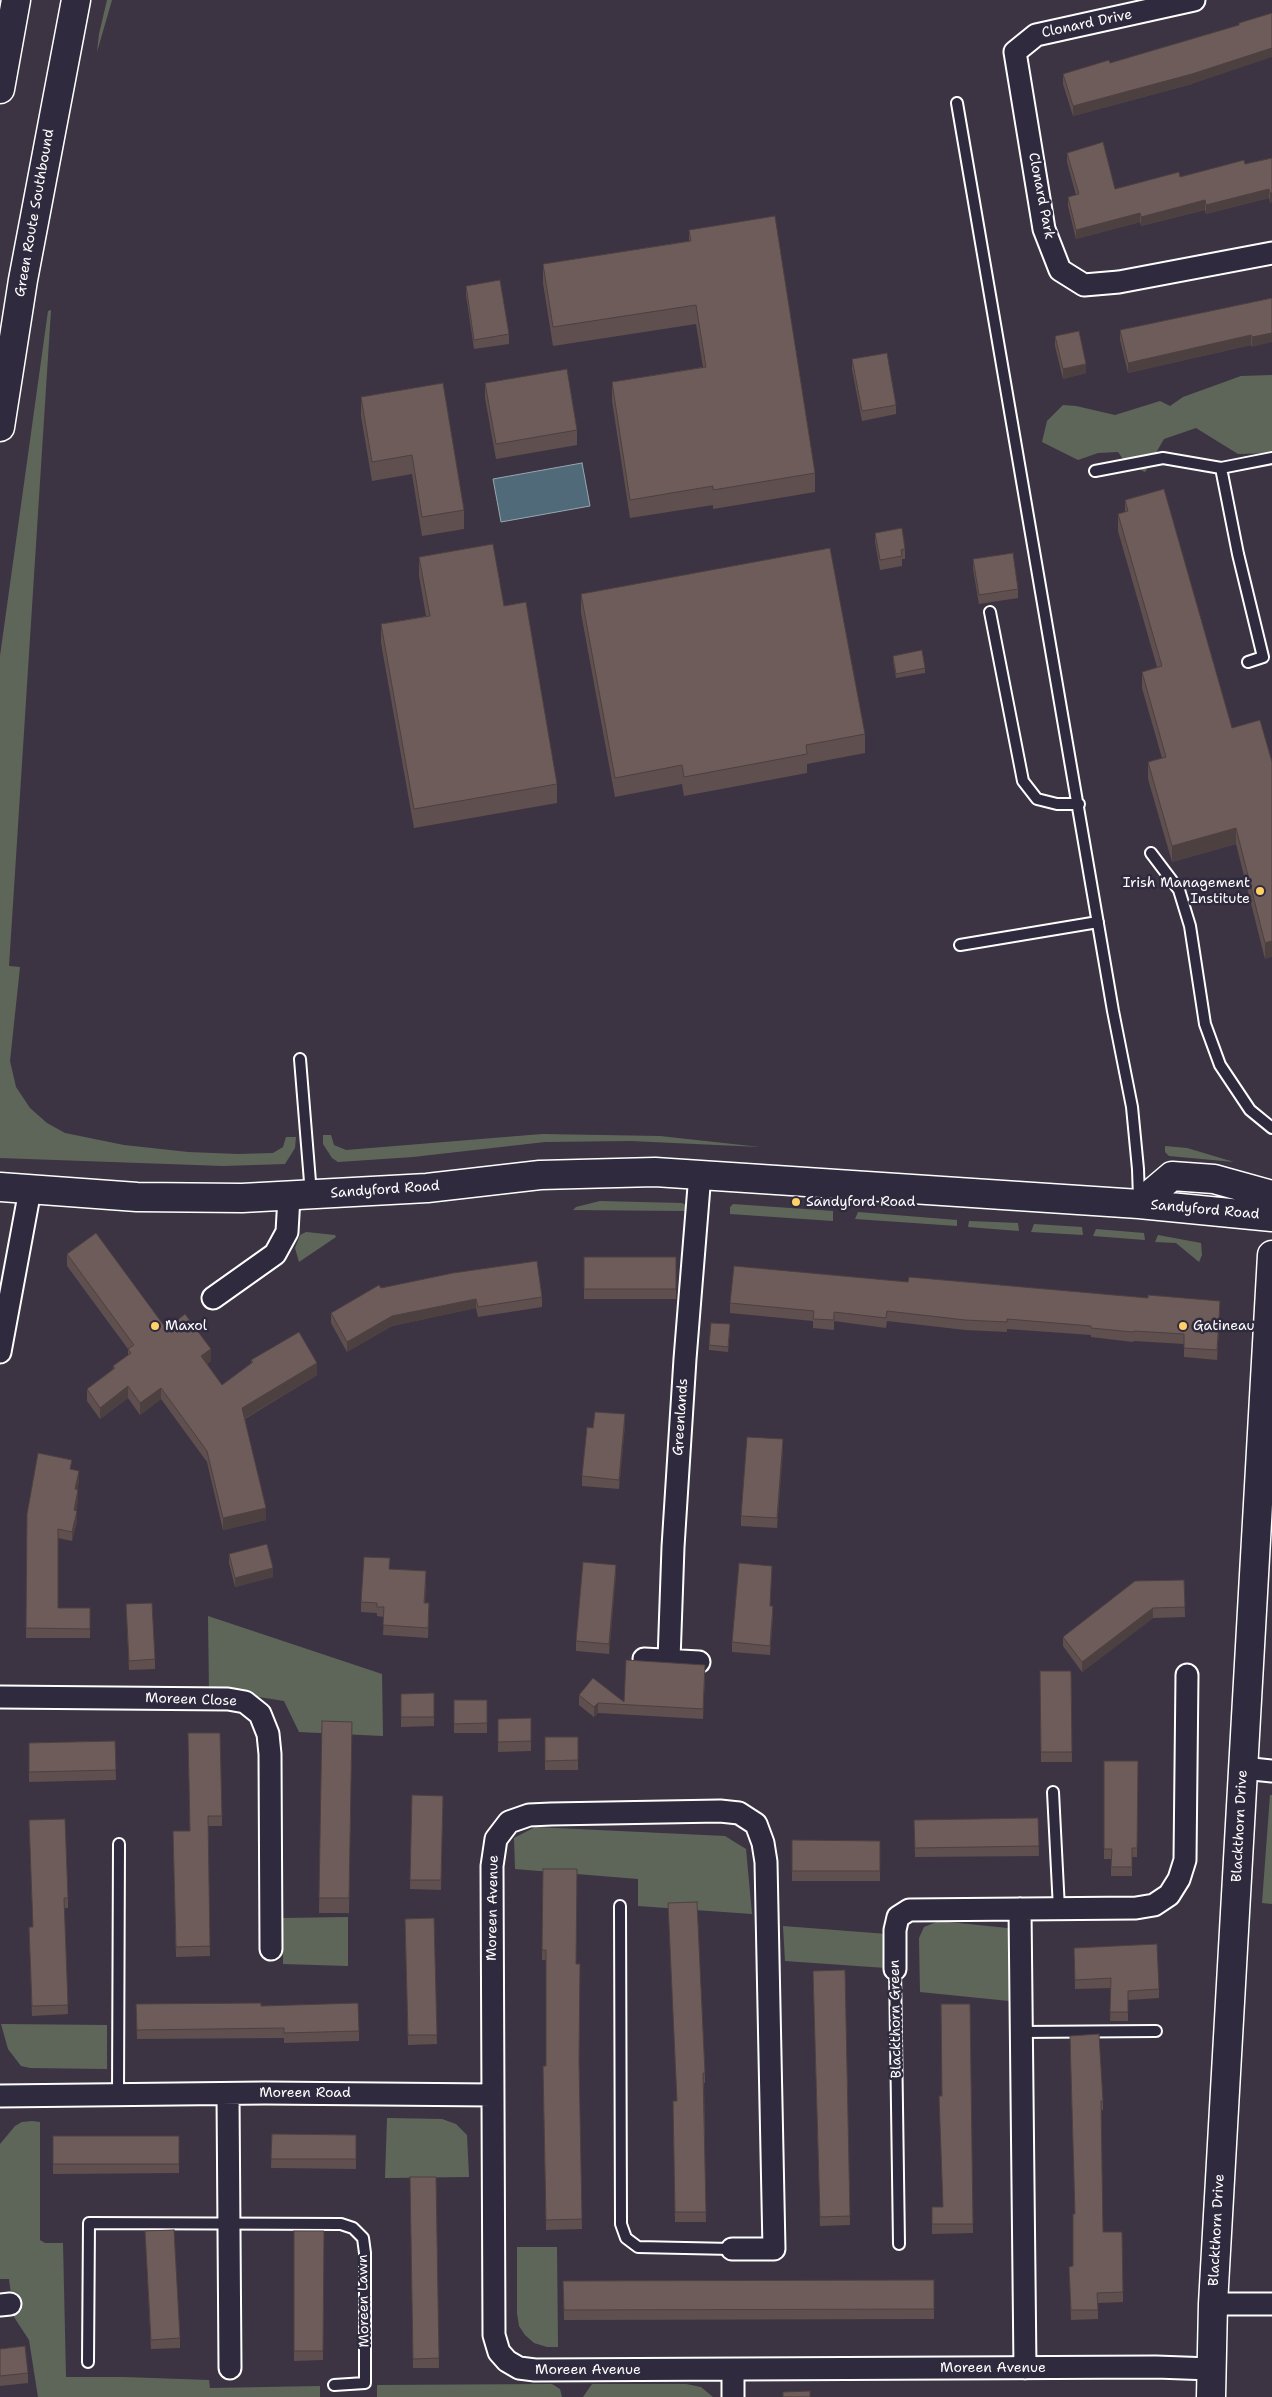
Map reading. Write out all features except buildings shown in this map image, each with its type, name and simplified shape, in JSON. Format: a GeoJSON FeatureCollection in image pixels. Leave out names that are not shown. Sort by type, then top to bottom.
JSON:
{"type":"FeatureCollection","features":[{"type":"Feature","properties":{"kind":"main road"},"geometry":{"type":"LineString","coordinates":[[0,89],[16,0]]}},
{"type":"Feature","properties":{"kind":"main road","name":"Green Route Southbound"},"geometry":{"type":"LineString","coordinates":[[0,427],[23,280],[76,0]]}},
{"type":"Feature","properties":{"kind":"main road","name":"Sandyford Road"},"geometry":{"type":"LineString","coordinates":[[0,1187],[137,1197],[300,1196],[427,1188],[548,1175],[600,1172],[700,1174],[1139,1204],[1272,1217]]}},
{"type":"Feature","properties":{"kind":"main road","name":"Sandyford Road"},"geometry":{"type":"LineString","coordinates":[[1139,1204],[1172,1176],[1214,1179],[1272,1196]]}},
{"type":"Feature","properties":{"kind":"main road","name":"Blackthorn Drive"},"geometry":{"type":"LineString","coordinates":[[1211,2397],[1213,2304],[1268,1359],[1272,1255]]}},
{"type":"Feature","properties":{"kind":"street","name":"Clonard Drive"},"geometry":{"type":"LineString","coordinates":[[1015,52],[1036,35],[1194,0]]}},
{"type":"Feature","properties":{"kind":"street","name":"Clonard Park"},"geometry":{"type":"LineString","coordinates":[[1015,52],[1044,229],[1060,270],[1084,285],[1119,282],[1272,253]]}},
{"type":"Feature","properties":{"kind":"street","name":"Greenlands"},"geometry":{"type":"LineString","coordinates":[[669,1660],[673,1547],[685,1359],[700,1174]]}},
{"type":"Feature","properties":{"kind":"street"},"geometry":{"type":"LineString","coordinates":[[0,1352],[30,1190]]}},
{"type":"Feature","properties":{"kind":"street"},"geometry":{"type":"LineString","coordinates":[[213,1298],[275,1254],[287,1232],[300,1196]]}},
{"type":"Feature","properties":{"kind":"street"},"geometry":{"type":"LineString","coordinates":[[644,1659],[700,1662]]}},
{"type":"Feature","properties":{"kind":"street","name":"Blackthorn Green"},"geometry":{"type":"LineString","coordinates":[[895,1969],[895,1930],[898,1917],[909,1910],[1136,1908],[1154,1905],[1168,1895],[1179,1879],[1185,1860],[1187,1675]]}},
{"type":"Feature","properties":{"kind":"street","name":"Moreen Close"},"geometry":{"type":"LineString","coordinates":[[0,1698],[228,1699],[246,1702],[260,1714],[268,1734],[270,1754],[270,1949]]}},
{"type":"Feature","properties":{"kind":"street"},"geometry":{"type":"LineString","coordinates":[[1243,1768],[1272,1771]]}},
{"type":"Feature","properties":{"kind":"street","name":"Moreen Avenue"},"geometry":{"type":"LineString","coordinates":[[732,2249],[774,2249],[766,1862],[763,1843],[756,1824],[739,1813],[720,1811],[529,1815],[509,1822],[496,1839],[492,1866],[494,2335],[500,2352],[508,2361],[519,2368],[535,2370],[1211,2369]]}},
{"type":"Feature","properties":{"kind":"street"},"geometry":{"type":"LineString","coordinates":[[1020,1909],[1025,2368]]}},
{"type":"Feature","properties":{"kind":"street","name":"Moreen Road"},"geometry":{"type":"LineString","coordinates":[[0,2096],[118,2094],[493,2095]]}},
{"type":"Feature","properties":{"kind":"street"},"geometry":{"type":"LineString","coordinates":[[228,2094],[230,2368]]}},
{"type":"Feature","properties":{"kind":"street"},"geometry":{"type":"LineString","coordinates":[[1213,2304],[1272,2304]]}},
{"type":"Feature","properties":{"kind":"street"},"geometry":{"type":"LineString","coordinates":[[733,2370],[733,2397]]}},
{"type":"Feature","properties":{"kind":"lane"},"geometry":{"type":"LineString","coordinates":[[957,103],[1098,922],[1132,1107],[1138,1169],[1139,1204]]}},
{"type":"Feature","properties":{"kind":"lane"},"geometry":{"type":"LineString","coordinates":[[1095,471],[1163,458],[1221,468],[1272,458]]}},
{"type":"Feature","properties":{"kind":"lane"},"geometry":{"type":"LineString","coordinates":[[1221,468],[1238,554],[1263,657],[1248,662]]}},
{"type":"Feature","properties":{"kind":"lane"},"geometry":{"type":"LineString","coordinates":[[990,612],[1023,781],[1037,799],[1057,804],[1079,804]]}},
{"type":"Feature","properties":{"kind":"lane"},"geometry":{"type":"LineString","coordinates":[[1151,853],[1179,890],[1190,926],[1205,1024],[1220,1065],[1250,1110],[1272,1128]]}},
{"type":"Feature","properties":{"kind":"lane"},"geometry":{"type":"LineString","coordinates":[[960,945],[1098,922]]}},
{"type":"Feature","properties":{"kind":"lane"},"geometry":{"type":"LineString","coordinates":[[300,1059],[300,1196]]}},
{"type":"Feature","properties":{"kind":"lane"},"geometry":{"type":"LineString","coordinates":[[1052,1792],[1059,1909]]}},
{"type":"Feature","properties":{"kind":"lane"},"geometry":{"type":"LineString","coordinates":[[118,2094],[119,1844]]}},
{"type":"Feature","properties":{"kind":"lane","name":"Moreen Avenue"},"geometry":{"type":"LineString","coordinates":[[620,1906],[621,2224],[626,2238],[638,2247],[732,2249]]}},
{"type":"Feature","properties":{"kind":"lane","name":"Blackthorn Green"},"geometry":{"type":"LineString","coordinates":[[895,1969],[899,2244]]}},
{"type":"Feature","properties":{"kind":"lane"},"geometry":{"type":"LineString","coordinates":[[1021,2032],[1156,2031]]}},
{"type":"Feature","properties":{"kind":"lane","name":"Moreen Lawn"},"geometry":{"type":"LineString","coordinates":[[88,2362],[89,2223],[341,2224],[353,2228],[362,2238],[365,2254],[365,2383],[334,2385]]}},
{"type":"Feature","properties":{"kind":"green space"},"geometry":{"type":"Polygon","coordinates":[[[107,0],[112,0],[97,52],[99,34],[107,0]]]}},
{"type":"Feature","properties":{"kind":"green space"},"geometry":{"type":"Polygon","coordinates":[[[51,310],[9,966],[20,967],[10,1061],[16,1087],[30,1108],[47,1123],[65,1133],[124,1145],[188,1152],[238,1154],[273,1153],[283,1147],[286,1137],[296,1137],[295,1148],[285,1164],[223,1166],[0,1158],[0,656],[48,311],[51,310]]]}},
{"type":"Feature","properties":{"kind":"green space"},"geometry":{"type":"Polygon","coordinates":[[[1272,375],[1272,453],[1238,454],[1196,428],[1164,439],[1145,472],[1125,462],[1118,452],[1098,453],[1078,460],[1042,442],[1047,421],[1063,405],[1115,415],[1160,401],[1170,406],[1183,397],[1241,376],[1272,375]]]}},
{"type":"Feature","properties":{"kind":"green space"},"geometry":{"type":"Polygon","coordinates":[[[542,1134],[660,1136],[760,1147],[631,1141],[545,1142],[413,1157],[338,1162],[332,1158],[323,1144],[323,1135],[331,1135],[334,1145],[346,1150],[542,1134]]]}},
{"type":"Feature","properties":{"kind":"green space"},"geometry":{"type":"Polygon","coordinates":[[[1165,1146],[1187,1148],[1234,1162],[1169,1156],[1165,1152],[1165,1146]]]}},
{"type":"Feature","properties":{"kind":"green space"},"geometry":{"type":"Polygon","coordinates":[[[600,1201],[682,1203],[686,1205],[686,1211],[573,1210],[576,1207],[600,1201]]]}},
{"type":"Feature","properties":{"kind":"green space"},"geometry":{"type":"Polygon","coordinates":[[[733,1204],[833,1211],[833,1221],[730,1214],[730,1207],[733,1204]]]}},
{"type":"Feature","properties":{"kind":"green space"},"geometry":{"type":"Polygon","coordinates":[[[858,1212],[957,1220],[957,1226],[855,1219],[858,1212]]]}},
{"type":"Feature","properties":{"kind":"green space"},"geometry":{"type":"Polygon","coordinates":[[[969,1221],[1018,1223],[1019,1231],[968,1227],[969,1221]]]}},
{"type":"Feature","properties":{"kind":"green space"},"geometry":{"type":"Polygon","coordinates":[[[1034,1224],[1082,1227],[1083,1235],[1031,1232],[1034,1224]]]}},
{"type":"Feature","properties":{"kind":"green space"},"geometry":{"type":"Polygon","coordinates":[[[1096,1229],[1144,1233],[1145,1240],[1093,1236],[1096,1229]]]}},
{"type":"Feature","properties":{"kind":"green space"},"geometry":{"type":"Polygon","coordinates":[[[306,1232],[335,1235],[336,1237],[299,1262],[295,1248],[300,1235],[306,1232]]]}},
{"type":"Feature","properties":{"kind":"green space"},"geometry":{"type":"Polygon","coordinates":[[[1158,1235],[1201,1243],[1202,1255],[1199,1262],[1176,1243],[1155,1242],[1158,1235]]]}},
{"type":"Feature","properties":{"kind":"green space"},"geometry":{"type":"Polygon","coordinates":[[[208,1616],[382,1674],[383,1736],[299,1732],[284,1701],[209,1689],[208,1616]]]}},
{"type":"Feature","properties":{"kind":"green space"},"geometry":{"type":"Polygon","coordinates":[[[1270,1795],[1272,1795],[1272,1904],[1262,1903],[1270,1795]]]}},
{"type":"Feature","properties":{"kind":"green space"},"geometry":{"type":"Polygon","coordinates":[[[535,1827],[725,1836],[746,1849],[752,1914],[638,1906],[638,1879],[515,1869],[514,1838],[535,1827]]]}},
{"type":"Feature","properties":{"kind":"green space"},"geometry":{"type":"Polygon","coordinates":[[[348,1917],[348,1966],[283,1964],[283,1918],[348,1917]]]}},
{"type":"Feature","properties":{"kind":"green space"},"geometry":{"type":"Polygon","coordinates":[[[939,1921],[1017,1929],[1019,2002],[920,1992],[919,1938],[924,1927],[939,1921]]]}},
{"type":"Feature","properties":{"kind":"green space"},"geometry":{"type":"Polygon","coordinates":[[[783,1926],[887,1934],[886,1968],[785,1961],[783,1926]]]}},
{"type":"Feature","properties":{"kind":"green space"},"geometry":{"type":"Polygon","coordinates":[[[1,2024],[107,2025],[107,2069],[30,2068],[21,2066],[8,2049],[1,2024]]]}},
{"type":"Feature","properties":{"kind":"green space"},"geometry":{"type":"Polygon","coordinates":[[[387,2118],[442,2119],[456,2124],[467,2135],[469,2177],[385,2178],[387,2118]]]}},
{"type":"Feature","properties":{"kind":"green space"},"geometry":{"type":"Polygon","coordinates":[[[22,2122],[40,2122],[40,2240],[45,2243],[63,2243],[66,2377],[209,2380],[210,2388],[320,2386],[320,2397],[38,2397],[29,2340],[14,2317],[9,2279],[0,2279],[0,2144],[15,2126],[22,2122]]]}},
{"type":"Feature","properties":{"kind":"green space"},"geometry":{"type":"Polygon","coordinates":[[[517,2247],[557,2247],[558,2347],[547,2347],[534,2343],[519,2326],[517,2313],[517,2247]]]}},
{"type":"Feature","properties":{"kind":"green space"},"geometry":{"type":"Polygon","coordinates":[[[552,2384],[560,2389],[562,2397],[377,2397],[377,2385],[552,2384]]]}},
{"type":"Feature","properties":{"kind":"green space"},"geometry":{"type":"Polygon","coordinates":[[[592,2384],[686,2384],[701,2387],[713,2397],[583,2397],[592,2384]]]}},
{"type":"Feature","properties":{"kind":"water"},"geometry":{"type":"Polygon","coordinates":[[[582,463],[590,506],[501,522],[493,479],[582,463]]]}},
{"type":"Feature","properties":{"kind":"place","name":"Irish Management Institute"},"geometry":{"type":"Point","coordinates":[1260,891]}},
{"type":"Feature","properties":{"kind":"place","name":"Sandyford Road"},"geometry":{"type":"Point","coordinates":[796,1202]}},
{"type":"Feature","properties":{"kind":"place","name":"Maxol"},"geometry":{"type":"Point","coordinates":[155,1326]}},
{"type":"Feature","properties":{"kind":"place","name":"Gatineau"},"geometry":{"type":"Point","coordinates":[1183,1326]}}]}
